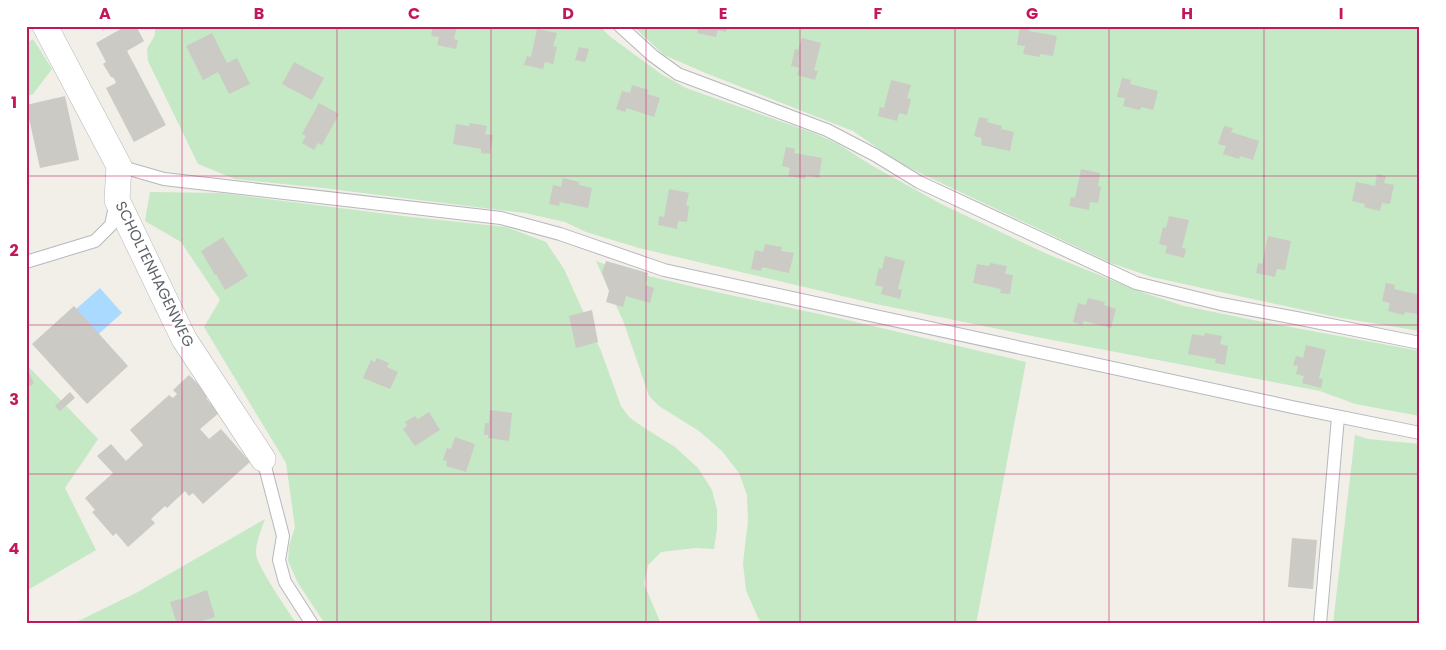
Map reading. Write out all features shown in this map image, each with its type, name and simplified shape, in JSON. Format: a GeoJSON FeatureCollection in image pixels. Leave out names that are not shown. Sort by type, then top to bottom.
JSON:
{"type":"FeatureCollection","features":[{"type":"Feature","properties":{"kind":"street"},"geometry":{"type":"LineString","coordinates":[[45,26],[119,166]]}},
{"type":"Feature","properties":{"kind":"street","name":"SCHOLTENHAGENWEG"},"geometry":{"type":"LineString","coordinates":[[119,166],[117,200],[184,339],[263,458]]}},
{"type":"Feature","properties":{"kind":"lane"},"geometry":{"type":"LineString","coordinates":[[620,26],[653,56],[678,74],[827,130],[919,182],[1136,283],[1221,304],[1420,343]]}},
{"type":"Feature","properties":{"kind":"lane"},"geometry":{"type":"LineString","coordinates":[[119,166],[164,179],[501,218],[560,234],[664,270],[1338,418],[1420,433]]}},
{"type":"Feature","properties":{"kind":"lane"},"geometry":{"type":"LineString","coordinates":[[26,262],[95,241],[111,225],[117,200]]}},
{"type":"Feature","properties":{"kind":"lane"},"geometry":{"type":"LineString","coordinates":[[1320,624],[1338,418]]}},
{"type":"Feature","properties":{"kind":"lane"},"geometry":{"type":"LineString","coordinates":[[263,458],[282,536],[279,560],[285,582],[312,624]]}},
{"type":"Feature","properties":{"kind":"green space"},"geometry":{"type":"Polygon","coordinates":[[[155,26],[599,26],[612,38],[661,74],[686,88],[814,133],[838,144],[871,165],[941,204],[1047,254],[1144,293],[1184,306],[1420,351],[1420,416],[1355,404],[1320,391],[876,304],[639,248],[586,232],[565,222],[525,213],[235,179],[198,164],[148,61],[147,49],[155,35],[155,26]]]}},
{"type":"Feature","properties":{"kind":"green space"},"geometry":{"type":"Polygon","coordinates":[[[633,26],[1420,26],[1420,331],[1336,317],[1152,277],[1111,263],[901,164],[853,131],[664,55],[633,26]]]}},
{"type":"Feature","properties":{"kind":"green space"},"geometry":{"type":"Polygon","coordinates":[[[33,39],[52,69],[33,94],[26,97],[26,44],[33,39]]]}},
{"type":"Feature","properties":{"kind":"green space"},"geometry":{"type":"Polygon","coordinates":[[[150,192],[221,193],[506,227],[546,242],[564,269],[601,351],[621,406],[629,417],[675,447],[698,468],[712,490],[717,510],[714,549],[696,548],[661,552],[648,565],[644,584],[661,624],[325,624],[298,583],[288,561],[289,546],[295,527],[286,463],[204,327],[220,300],[181,242],[145,221],[150,192]]]}},
{"type":"Feature","properties":{"kind":"green space"},"geometry":{"type":"Polygon","coordinates":[[[596,261],[615,268],[707,290],[847,320],[1026,362],[976,624],[764,624],[758,618],[746,590],[743,563],[748,521],[747,495],[739,473],[722,451],[699,431],[659,406],[649,396],[624,323],[596,261]]]}},
{"type":"Feature","properties":{"kind":"green space"},"geometry":{"type":"Polygon","coordinates":[[[26,364],[98,439],[65,488],[96,550],[26,591],[26,364]]]}},
{"type":"Feature","properties":{"kind":"green space"},"geometry":{"type":"Polygon","coordinates":[[[1355,435],[1368,439],[1420,444],[1420,624],[1333,624],[1355,435]]]}},
{"type":"Feature","properties":{"kind":"green space"},"geometry":{"type":"Polygon","coordinates":[[[265,519],[257,545],[257,558],[273,588],[297,624],[72,624],[136,593],[265,519]]]}},
{"type":"Feature","properties":{"kind":"water"},"geometry":{"type":"Polygon","coordinates":[[[100,288],[122,313],[74,356],[51,331],[100,288]]]}},
{"type":"Feature","properties":{"kind":"building"},"geometry":{"type":"Polygon","coordinates":[[[126,26],[136,26],[144,41],[127,51],[166,125],[134,142],[106,88],[116,83],[103,64],[106,62],[96,43],[126,26]]]}},
{"type":"Feature","properties":{"kind":"building"},"geometry":{"type":"Polygon","coordinates":[[[433,26],[457,26],[454,39],[458,40],[456,49],[437,45],[439,37],[431,36],[433,26]]]}},
{"type":"Feature","properties":{"kind":"building"},"geometry":{"type":"Polygon","coordinates":[[[699,26],[727,26],[726,32],[718,30],[716,37],[697,33],[699,26]]]}},
{"type":"Feature","properties":{"kind":"building"},"geometry":{"type":"Polygon","coordinates":[[[1020,26],[1030,27],[1029,31],[1057,36],[1053,56],[1040,54],[1040,57],[1023,54],[1025,46],[1017,45],[1020,26]]]}},
{"type":"Feature","properties":{"kind":"building"},"geometry":{"type":"Polygon","coordinates":[[[537,29],[557,33],[553,46],[557,47],[553,64],[545,62],[543,69],[524,65],[527,56],[531,57],[537,29]]]}},
{"type":"Feature","properties":{"kind":"building"},"geometry":{"type":"Polygon","coordinates":[[[212,33],[227,63],[237,58],[250,84],[229,94],[218,72],[203,80],[186,46],[212,33]]]}},
{"type":"Feature","properties":{"kind":"building"},"geometry":{"type":"Polygon","coordinates":[[[802,38],[821,43],[814,70],[818,71],[815,80],[797,75],[799,68],[791,66],[795,49],[798,50],[802,38]]]}},
{"type":"Feature","properties":{"kind":"building"},"geometry":{"type":"Polygon","coordinates":[[[579,47],[589,49],[585,62],[575,60],[579,47]]]}},
{"type":"Feature","properties":{"kind":"building"},"geometry":{"type":"Polygon","coordinates":[[[294,62],[324,78],[312,100],[282,84],[294,62]]]}},
{"type":"Feature","properties":{"kind":"building"},"geometry":{"type":"Polygon","coordinates":[[[1122,78],[1131,80],[1130,84],[1158,91],[1153,110],[1141,107],[1140,110],[1123,106],[1125,98],[1117,97],[1122,78]]]}},
{"type":"Feature","properties":{"kind":"building"},"geometry":{"type":"Polygon","coordinates":[[[891,80],[911,85],[907,98],[911,99],[907,115],[899,113],[897,121],[878,116],[880,107],[884,108],[891,80]]]}},
{"type":"Feature","properties":{"kind":"building"},"geometry":{"type":"Polygon","coordinates":[[[632,85],[649,90],[647,94],[660,98],[654,117],[627,108],[625,112],[616,109],[622,91],[630,93],[632,85]]]}},
{"type":"Feature","properties":{"kind":"building"},"geometry":{"type":"Polygon","coordinates":[[[65,96],[79,160],[40,168],[26,105],[65,96]]]}},
{"type":"Feature","properties":{"kind":"building"},"geometry":{"type":"Polygon","coordinates":[[[319,103],[339,114],[322,145],[318,143],[314,150],[302,143],[306,136],[302,134],[319,103]]]}},
{"type":"Feature","properties":{"kind":"building"},"geometry":{"type":"Polygon","coordinates":[[[979,117],[988,119],[987,122],[1002,126],[1001,129],[1014,132],[1010,151],[981,145],[982,138],[974,136],[979,117]]]}},
{"type":"Feature","properties":{"kind":"building"},"geometry":{"type":"Polygon","coordinates":[[[470,123],[487,126],[485,134],[493,135],[490,154],[481,153],[481,149],[453,144],[456,124],[469,126],[470,123]]]}},
{"type":"Feature","properties":{"kind":"building"},"geometry":{"type":"Polygon","coordinates":[[[1224,126],[1233,128],[1231,132],[1259,141],[1253,160],[1240,156],[1239,159],[1223,154],[1226,146],[1218,144],[1224,126]]]}},
{"type":"Feature","properties":{"kind":"building"},"geometry":{"type":"Polygon","coordinates":[[[786,147],[795,149],[794,153],[822,158],[819,178],[806,175],[805,179],[788,176],[790,168],[782,166],[786,147]]]}},
{"type":"Feature","properties":{"kind":"building"},"geometry":{"type":"Polygon","coordinates":[[[1081,169],[1100,173],[1098,186],[1101,187],[1098,203],[1090,202],[1089,210],[1069,206],[1071,197],[1075,198],[1081,169]]]}},
{"type":"Feature","properties":{"kind":"building"},"geometry":{"type":"Polygon","coordinates":[[[1377,174],[1386,176],[1384,183],[1394,185],[1390,204],[1382,203],[1380,211],[1364,207],[1365,204],[1352,201],[1356,182],[1375,186],[1377,174]]]}},
{"type":"Feature","properties":{"kind":"building"},"geometry":{"type":"Polygon","coordinates":[[[563,178],[592,188],[588,208],[560,202],[559,206],[549,204],[553,185],[561,187],[563,178]]]}},
{"type":"Feature","properties":{"kind":"building"},"geometry":{"type":"Polygon","coordinates":[[[669,189],[689,193],[686,205],[689,206],[687,222],[678,221],[677,229],[658,225],[659,216],[664,217],[669,189]]]}},
{"type":"Feature","properties":{"kind":"building"},"geometry":{"type":"Polygon","coordinates":[[[1169,216],[1189,220],[1182,248],[1186,249],[1184,258],[1165,253],[1167,246],[1159,244],[1163,227],[1166,228],[1169,216]]]}},
{"type":"Feature","properties":{"kind":"building"},"geometry":{"type":"Polygon","coordinates":[[[1268,236],[1291,241],[1285,270],[1277,269],[1275,277],[1256,273],[1258,263],[1262,264],[1268,236]]]}},
{"type":"Feature","properties":{"kind":"building"},"geometry":{"type":"Polygon","coordinates":[[[223,237],[248,276],[225,290],[201,251],[223,237]]]}},
{"type":"Feature","properties":{"kind":"building"},"geometry":{"type":"Polygon","coordinates":[[[765,244],[782,247],[781,251],[794,253],[789,273],[762,267],[761,271],[751,269],[755,250],[763,252],[765,244]]]}},
{"type":"Feature","properties":{"kind":"building"},"geometry":{"type":"Polygon","coordinates":[[[885,256],[905,261],[898,289],[902,290],[900,299],[881,294],[883,287],[875,285],[879,268],[882,269],[885,256]]]}},
{"type":"Feature","properties":{"kind":"building"},"geometry":{"type":"Polygon","coordinates":[[[606,261],[648,273],[645,285],[654,288],[650,303],[626,296],[623,307],[606,302],[609,291],[602,273],[606,261]]]}},
{"type":"Feature","properties":{"kind":"building"},"geometry":{"type":"Polygon","coordinates":[[[990,263],[1007,266],[1005,274],[1013,275],[1010,294],[1000,293],[1001,289],[973,283],[977,264],[989,266],[990,263]]]}},
{"type":"Feature","properties":{"kind":"building"},"geometry":{"type":"Polygon","coordinates":[[[1386,283],[1395,285],[1394,289],[1420,295],[1418,314],[1405,312],[1404,315],[1388,311],[1390,303],[1382,301],[1386,283]]]}},
{"type":"Feature","properties":{"kind":"building"},"geometry":{"type":"Polygon","coordinates":[[[1088,298],[1105,302],[1104,305],[1116,309],[1111,328],[1084,321],[1082,325],[1073,322],[1078,303],[1086,305],[1088,298]]]}},
{"type":"Feature","properties":{"kind":"building"},"geometry":{"type":"Polygon","coordinates":[[[74,306],[128,366],[87,404],[32,344],[74,306]]]}},
{"type":"Feature","properties":{"kind":"building"},"geometry":{"type":"Polygon","coordinates":[[[592,310],[598,342],[576,348],[569,316],[592,310]]]}},
{"type":"Feature","properties":{"kind":"building"},"geometry":{"type":"Polygon","coordinates":[[[1205,333],[1222,336],[1220,344],[1228,346],[1225,365],[1215,363],[1216,359],[1188,354],[1192,334],[1204,336],[1205,333]]]}},
{"type":"Feature","properties":{"kind":"building"},"geometry":{"type":"Polygon","coordinates":[[[1306,345],[1326,350],[1319,378],[1323,379],[1321,388],[1302,383],[1304,376],[1296,374],[1298,366],[1293,365],[1296,356],[1303,358],[1306,345]]]}},
{"type":"Feature","properties":{"kind":"building"},"geometry":{"type":"Polygon","coordinates":[[[377,358],[389,363],[387,367],[398,372],[390,389],[363,378],[371,360],[375,362],[377,358]]]}},
{"type":"Feature","properties":{"kind":"building"},"geometry":{"type":"Polygon","coordinates":[[[26,365],[34,384],[26,387],[26,365]]]}},
{"type":"Feature","properties":{"kind":"building"},"geometry":{"type":"Polygon","coordinates":[[[189,375],[209,395],[206,398],[219,413],[200,429],[209,439],[221,429],[250,462],[203,504],[193,493],[189,496],[185,491],[167,508],[165,506],[151,519],[155,523],[128,547],[116,533],[113,536],[92,512],[95,510],[85,498],[113,473],[97,456],[111,444],[126,461],[143,445],[130,430],[169,395],[173,398],[177,394],[173,390],[189,375]]]}},
{"type":"Feature","properties":{"kind":"building"},"geometry":{"type":"Polygon","coordinates":[[[70,392],[75,398],[60,411],[55,406],[70,392]]]}},
{"type":"Feature","properties":{"kind":"building"},"geometry":{"type":"Polygon","coordinates":[[[490,410],[512,413],[509,441],[488,438],[488,435],[484,435],[485,423],[489,423],[490,410]]]}},
{"type":"Feature","properties":{"kind":"building"},"geometry":{"type":"Polygon","coordinates":[[[429,412],[440,430],[415,446],[403,429],[407,426],[405,422],[415,416],[418,419],[429,412]]]}},
{"type":"Feature","properties":{"kind":"building"},"geometry":{"type":"Polygon","coordinates":[[[455,437],[475,444],[466,472],[446,466],[447,461],[443,460],[447,448],[451,449],[455,437]]]}},
{"type":"Feature","properties":{"kind":"building"},"geometry":{"type":"Polygon","coordinates":[[[1292,538],[1317,540],[1313,589],[1288,587],[1292,538]]]}},
{"type":"Feature","properties":{"kind":"building"},"geometry":{"type":"Polygon","coordinates":[[[207,590],[215,617],[192,624],[177,624],[170,602],[207,590]]]}}]}
